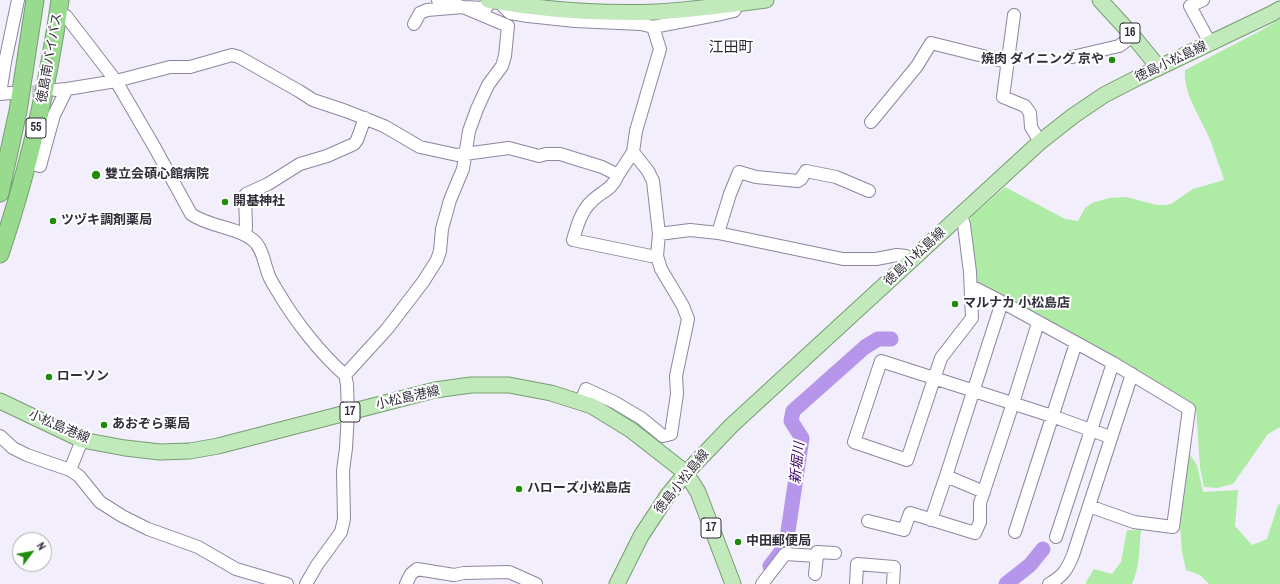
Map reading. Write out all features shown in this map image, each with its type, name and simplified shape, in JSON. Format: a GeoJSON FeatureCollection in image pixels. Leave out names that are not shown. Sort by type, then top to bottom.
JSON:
{"type":"FeatureCollection","features":[{"type":"Feature","properties":{"kind":"highway","name":"徳島南バイパス"},"geometry":{"type":"LineString","coordinates":[[0,193],[15,126],[35,0]]}},
{"type":"Feature","properties":{"kind":"highway"},"geometry":{"type":"LineString","coordinates":[[25,68],[36,38],[47,0]]}},
{"type":"Feature","properties":{"kind":"highway","name":"徳島南バイパス"},"geometry":{"type":"LineString","coordinates":[[0,254],[12,219],[28,162],[49,70],[60,0]]}},
{"type":"Feature","properties":{"kind":"main road"},"geometry":{"type":"LineString","coordinates":[[496,1],[554,8],[621,12],[656,12],[704,8],[766,0]]}},
{"type":"Feature","properties":{"kind":"main road","name":"16"},"geometry":{"type":"LineString","coordinates":[[1100,0],[1133,36],[1159,68]]}},
{"type":"Feature","properties":{"kind":"main road","name":"徳島小松島線"},"geometry":{"type":"LineString","coordinates":[[617,584],[641,536],[668,495],[686,473],[732,425],[1040,142],[1073,116],[1104,95],[1139,76],[1159,68],[1280,9]]}},
{"type":"Feature","properties":{"kind":"main road","name":"小松島港線"},"geometry":{"type":"LineString","coordinates":[[0,401],[82,440],[125,448],[160,452],[190,451],[218,446],[435,390],[471,385],[508,385],[551,392],[592,406],[631,430],[686,473],[698,492],[733,584]]}},
{"type":"Feature","properties":{"kind":"street"},"geometry":{"type":"LineString","coordinates":[[4,94],[5,62],[18,0]]}},
{"type":"Feature","properties":{"kind":"street"},"geometry":{"type":"LineString","coordinates":[[345,375],[387,329],[423,282],[437,260],[440,251],[442,229],[450,200],[459,181],[466,154],[469,131],[488,85],[502,66],[505,56],[508,26],[463,7],[438,0]]}},
{"type":"Feature","properties":{"kind":"street"},"geometry":{"type":"LineString","coordinates":[[1204,0],[1188,3],[1210,43]]}},
{"type":"Feature","properties":{"kind":"street"},"geometry":{"type":"LineString","coordinates":[[414,24],[420,13],[427,10],[463,7],[486,8],[496,1],[510,13],[528,16],[575,21],[641,24],[653,27],[734,11],[739,4]]}},
{"type":"Feature","properties":{"kind":"street"},"geometry":{"type":"LineString","coordinates":[[1014,15],[1003,97],[1025,106],[1030,113],[1031,127],[1040,142]]}},
{"type":"Feature","properties":{"kind":"street"},"geometry":{"type":"LineString","coordinates":[[66,16],[116,81],[191,214],[198,219],[245,235],[253,240],[259,247],[269,276],[289,309],[330,361],[345,375],[347,384],[348,413],[346,448],[342,471],[344,519],[341,532],[317,565],[306,584]]}},
{"type":"Feature","properties":{"kind":"street"},"geometry":{"type":"LineString","coordinates":[[653,27],[660,49],[636,131],[633,152],[615,183],[592,200],[582,212],[573,240],[657,256]]}},
{"type":"Feature","properties":{"kind":"street"},"geometry":{"type":"LineString","coordinates":[[1072,57],[1119,46],[1133,36]]}},
{"type":"Feature","properties":{"kind":"street"},"geometry":{"type":"LineString","coordinates":[[871,122],[917,66],[931,44],[1007,62]]}},
{"type":"Feature","properties":{"kind":"street"},"geometry":{"type":"LineString","coordinates":[[28,162],[40,166],[61,90],[116,81],[170,67],[190,66],[232,55],[239,57],[312,100],[384,126],[420,146],[457,155],[509,148],[539,156],[546,154],[560,154],[602,167],[618,176]]}},
{"type":"Feature","properties":{"kind":"street"},"geometry":{"type":"LineString","coordinates":[[245,235],[246,194],[268,184],[300,164],[327,156],[354,144],[357,140],[365,118]]}},
{"type":"Feature","properties":{"kind":"street"},"geometry":{"type":"LineString","coordinates":[[581,402],[586,389],[614,402],[641,418],[663,436],[672,434],[677,394],[676,376],[688,319],[683,306],[661,269],[657,256],[659,234],[653,181],[648,171],[633,152]]}},
{"type":"Feature","properties":{"kind":"street"},"geometry":{"type":"LineString","coordinates":[[718,234],[730,194],[739,172],[756,177],[798,181],[806,171],[836,177],[869,191]]}},
{"type":"Feature","properties":{"kind":"street"},"geometry":{"type":"LineString","coordinates":[[961,215],[964,225],[971,287],[972,318],[941,358],[934,378],[907,460],[854,442],[881,361],[934,378],[973,391],[1013,403],[1110,437]]}},
{"type":"Feature","properties":{"kind":"street"},"geometry":{"type":"LineString","coordinates":[[659,234],[690,230],[718,234],[843,259],[876,259],[897,255],[906,256],[912,260]]}},
{"type":"Feature","properties":{"kind":"street"},"geometry":{"type":"LineString","coordinates":[[971,287],[1002,302],[1113,363],[1160,390],[1189,409],[1173,527],[1134,522],[1089,506]]}},
{"type":"Feature","properties":{"kind":"street"},"geometry":{"type":"LineString","coordinates":[[931,520],[1002,302]]}},
{"type":"Feature","properties":{"kind":"street"},"geometry":{"type":"LineString","coordinates":[[868,520],[904,530],[910,513],[975,533],[980,522],[980,503],[1038,323]]}},
{"type":"Feature","properties":{"kind":"street"},"geometry":{"type":"LineString","coordinates":[[1015,532],[1076,343]]}},
{"type":"Feature","properties":{"kind":"street"},"geometry":{"type":"LineString","coordinates":[[1056,537],[1113,363]]}},
{"type":"Feature","properties":{"kind":"street"},"geometry":{"type":"LineString","coordinates":[[1049,584],[1058,579],[1067,569],[1132,374]]}},
{"type":"Feature","properties":{"kind":"street"},"geometry":{"type":"LineString","coordinates":[[0,436],[13,448],[27,455],[70,470],[79,476],[100,502],[122,516],[148,529],[198,547],[236,569],[278,583]]}},
{"type":"Feature","properties":{"kind":"street"},"geometry":{"type":"LineString","coordinates":[[70,470],[82,440]]}},
{"type":"Feature","properties":{"kind":"street"},"geometry":{"type":"LineString","coordinates":[[946,476],[984,492]]}},
{"type":"Feature","properties":{"kind":"street"},"geometry":{"type":"LineString","coordinates":[[815,574],[817,552],[835,553]]}},
{"type":"Feature","properties":{"kind":"street"},"geometry":{"type":"LineString","coordinates":[[762,584],[786,554],[817,556]]}},
{"type":"Feature","properties":{"kind":"street"},"geometry":{"type":"LineString","coordinates":[[856,584],[857,564],[894,567],[893,584]]}},
{"type":"Feature","properties":{"kind":"street"},"geometry":{"type":"LineString","coordinates":[[406,584],[411,574],[417,569],[454,575],[464,573],[509,572],[536,584]]}},
{"type":"Feature","properties":{"kind":"green space"},"geometry":{"type":"Polygon","coordinates":[[[1280,19],[1280,427],[1268,434],[1233,484],[1217,488],[1204,487],[1200,468],[1196,408],[1158,384],[975,283],[969,221],[972,216],[1005,187],[1065,219],[1078,221],[1085,208],[1092,203],[1109,198],[1126,197],[1157,205],[1165,205],[1171,204],[1193,189],[1224,180],[1211,142],[1190,98],[1185,79],[1185,70],[1280,19]]]}},
{"type":"Feature","properties":{"kind":"green space"},"geometry":{"type":"Polygon","coordinates":[[[1187,450],[1197,465],[1203,492],[1238,490],[1235,526],[1252,545],[1267,539],[1278,505],[1280,504],[1280,584],[1209,584],[1200,575],[1186,570],[1182,552],[1180,527],[1187,450]]]}},
{"type":"Feature","properties":{"kind":"green space"},"geometry":{"type":"Polygon","coordinates":[[[1127,530],[1141,530],[1138,564],[1132,584],[1086,584],[1094,569],[1112,574],[1121,562],[1127,530]]]}},
{"type":"Feature","properties":{"kind":"waterway","name":"新堀川"},"geometry":{"type":"LineString","coordinates":[[770,566],[780,553],[787,538],[802,438],[791,421],[793,411],[865,347],[878,339],[891,339]]}},
{"type":"Feature","properties":{"kind":"waterway"},"geometry":{"type":"LineString","coordinates":[[1006,584],[1030,565],[1043,549]]}},
{"type":"Feature","properties":{"kind":"tunnel"},"geometry":{"type":"LineString","coordinates":[[14,93],[52,90]]}},
{"type":"Feature","properties":{"kind":"place","name":"焼肉 ダイニング 京や"},"geometry":{"type":"Point","coordinates":[1112,60]}},
{"type":"Feature","properties":{"kind":"place","name":"雙立会碩心館病院"},"geometry":{"type":"Point","coordinates":[96,175]}},
{"type":"Feature","properties":{"kind":"place","name":"開基神社"},"geometry":{"type":"Point","coordinates":[225,202]}},
{"type":"Feature","properties":{"kind":"place","name":"ツヅキ調剤薬局"},"geometry":{"type":"Point","coordinates":[53,221]}},
{"type":"Feature","properties":{"kind":"place","name":"マルナカ 小松島店"},"geometry":{"type":"Point","coordinates":[955,304]}},
{"type":"Feature","properties":{"kind":"place","name":"ローソン"},"geometry":{"type":"Point","coordinates":[49,377]}},
{"type":"Feature","properties":{"kind":"place","name":"あおぞら薬局"},"geometry":{"type":"Point","coordinates":[104,425]}},
{"type":"Feature","properties":{"kind":"place","name":"ハローズ小松島店"},"geometry":{"type":"Point","coordinates":[519,489]}},
{"type":"Feature","properties":{"kind":"place","name":"中田郵便局"},"geometry":{"type":"Point","coordinates":[738,542]}},
{"type":"Feature","properties":{"kind":"district","name":"江田町"},"geometry":{"type":"Point","coordinates":[731,48]}}]}
